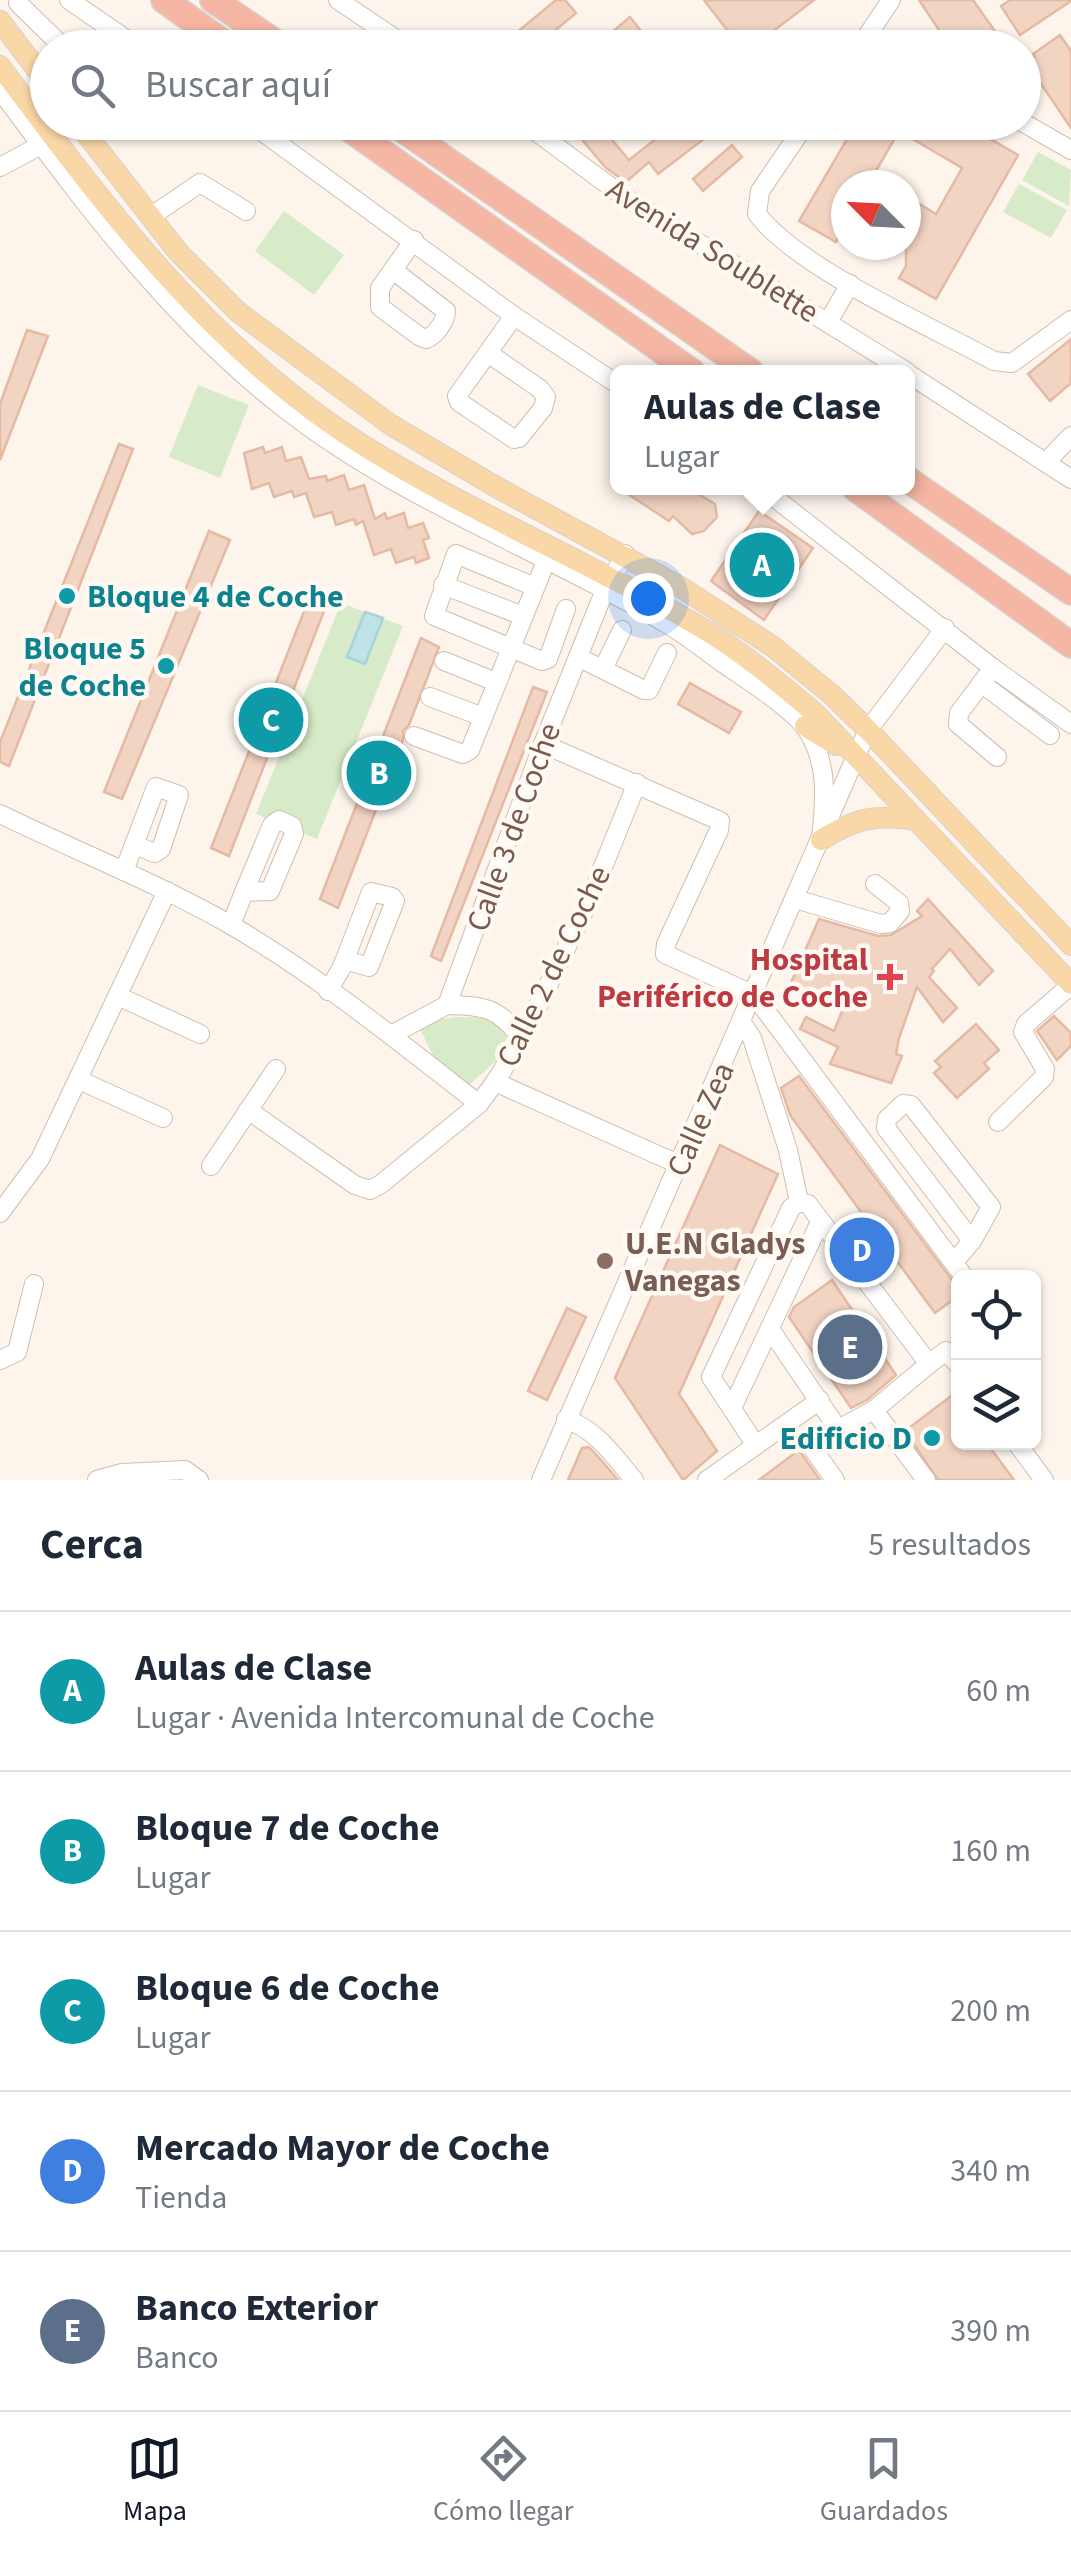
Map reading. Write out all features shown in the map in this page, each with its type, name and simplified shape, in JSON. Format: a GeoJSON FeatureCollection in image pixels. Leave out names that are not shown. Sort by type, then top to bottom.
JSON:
{"type":"FeatureCollection","features":[{"type":"Feature","properties":{"kind":"highway"},"geometry":{"type":"LineString","coordinates":[[164,0],[206,30]]}},
{"type":"Feature","properties":{"kind":"highway"},"geometry":{"type":"LineString","coordinates":[[213,0],[257,30]]}},
{"type":"Feature","properties":{"kind":"highway"},"geometry":{"type":"LineString","coordinates":[[365,140],[682,365]]}},
{"type":"Feature","properties":{"kind":"highway"},"geometry":{"type":"LineString","coordinates":[[418,140],[741,365]]}},
{"type":"Feature","properties":{"kind":"highway"},"geometry":{"type":"LineString","coordinates":[[915,485],[1071,592]]}},
{"type":"Feature","properties":{"kind":"highway"},"geometry":{"type":"LineString","coordinates":[[864,495],[1071,645]]}},
{"type":"Feature","properties":{"kind":"main road"},"geometry":{"type":"LineString","coordinates":[[0,21],[30,60]]}},
{"type":"Feature","properties":{"kind":"main road"},"geometry":{"type":"LineString","coordinates":[[0,66],[30,108]]}},
{"type":"Feature","properties":{"kind":"main road"},"geometry":{"type":"LineString","coordinates":[[53,140],[111,213],[208,321],[252,362],[368,449],[609,585],[667,616],[702,628],[772,677],[815,713],[1071,984]]}},
{"type":"Feature","properties":{"kind":"main road"},"geometry":{"type":"LineString","coordinates":[[91,140],[178,252],[238,312],[390,425],[704,600],[772,646],[832,695],[1071,945]]}},
{"type":"Feature","properties":{"kind":"main road"},"geometry":{"type":"LineString","coordinates":[[609,585],[667,616]]}},
{"type":"Feature","properties":{"kind":"main road"},"geometry":{"type":"LineString","coordinates":[[805,726],[856,756]]}},
{"type":"Feature","properties":{"kind":"main road"},"geometry":{"type":"LineString","coordinates":[[820,840],[850,822],[916,820]]}},
{"type":"Feature","properties":{"kind":"street"},"geometry":{"type":"LineString","coordinates":[[69,0],[102,30]]}},
{"type":"Feature","properties":{"kind":"street"},"geometry":{"type":"LineString","coordinates":[[338,0],[382,30]]}},
{"type":"Feature","properties":{"kind":"street"},"geometry":{"type":"LineString","coordinates":[[876,30],[891,0]]}},
{"type":"Feature","properties":{"kind":"street"},"geometry":{"type":"LineString","coordinates":[[18,3],[46,30]]}},
{"type":"Feature","properties":{"kind":"street"},"geometry":{"type":"LineString","coordinates":[[4,101],[30,132]]}},
{"type":"Feature","properties":{"kind":"street"},"geometry":{"type":"LineString","coordinates":[[1041,130],[1066,141]]}},
{"type":"Feature","properties":{"kind":"street"},"geometry":{"type":"LineString","coordinates":[[37,140],[121,250],[204,338],[278,404],[368,469],[546,561],[609,585]]}},
{"type":"Feature","properties":{"kind":"street"},"geometry":{"type":"LineString","coordinates":[[273,140],[514,316],[610,379]]}},
{"type":"Feature","properties":{"kind":"street","name":"Avenida Soublette"},"geometry":{"type":"LineString","coordinates":[[548,140],[624,196],[896,365]]}},
{"type":"Feature","properties":{"kind":"street"},"geometry":{"type":"LineString","coordinates":[[795,140],[760,191],[758,214],[772,233],[850,284],[994,360],[1012,362],[1071,320]]}},
{"type":"Feature","properties":{"kind":"street"},"geometry":{"type":"LineString","coordinates":[[0,167],[41,145]]}},
{"type":"Feature","properties":{"kind":"street"},"geometry":{"type":"LineString","coordinates":[[150,217],[200,183],[246,211]]}},
{"type":"Feature","properties":{"kind":"street"},"geometry":{"type":"LineString","coordinates":[[393,270],[414,240]]}},
{"type":"Feature","properties":{"kind":"street"},"geometry":{"type":"LineString","coordinates":[[828,322],[850,284]]}},
{"type":"Feature","properties":{"kind":"street"},"geometry":{"type":"LineString","coordinates":[[488,353],[540,388],[546,397],[543,408],[519,438],[514,439],[459,402],[458,391],[514,316]]}},
{"type":"Feature","properties":{"kind":"street","name":"Avenida Soublette"},"geometry":{"type":"LineString","coordinates":[[915,377],[1071,478]]}},
{"type":"Feature","properties":{"kind":"street"},"geometry":{"type":"LineString","coordinates":[[1046,462],[1071,436]]}},
{"type":"Feature","properties":{"kind":"street"},"geometry":{"type":"LineString","coordinates":[[771,495],[1071,724]]}},
{"type":"Feature","properties":{"kind":"street"},"geometry":{"type":"LineString","coordinates":[[535,587],[460,554],[454,557],[434,616],[536,660],[548,659],[566,609]]}},
{"type":"Feature","properties":{"kind":"street","name":"Calle 3 de Coche"},"geometry":{"type":"LineString","coordinates":[[447,1005],[543,744],[625,554]]}},
{"type":"Feature","properties":{"kind":"street"},"geometry":{"type":"LineString","coordinates":[[414,736],[463,754],[470,750],[546,561]]}},
{"type":"Feature","properties":{"kind":"street"},"geometry":{"type":"LineString","coordinates":[[444,585],[523,616]]}},
{"type":"Feature","properties":{"kind":"street"},"geometry":{"type":"LineString","coordinates":[[667,616],[805,726],[823,770],[825,800],[820,840]]}},
{"type":"Feature","properties":{"kind":"street"},"geometry":{"type":"LineString","coordinates":[[868,730],[945,628]]}},
{"type":"Feature","properties":{"kind":"street"},"geometry":{"type":"LineString","coordinates":[[602,669],[622,630]]}},
{"type":"Feature","properties":{"kind":"street"},"geometry":{"type":"LineString","coordinates":[[578,657],[648,690],[667,652]]}},
{"type":"Feature","properties":{"kind":"street"},"geometry":{"type":"LineString","coordinates":[[444,661],[496,682]]}},
{"type":"Feature","properties":{"kind":"street"},"geometry":{"type":"LineString","coordinates":[[993,668],[960,713],[958,724],[996,757]]}},
{"type":"Feature","properties":{"kind":"street"},"geometry":{"type":"LineString","coordinates":[[981,683],[1050,735]]}},
{"type":"Feature","properties":{"kind":"street"},"geometry":{"type":"LineString","coordinates":[[430,698],[483,717]]}},
{"type":"Feature","properties":{"kind":"street","name":"Calle Zea"},"geometry":{"type":"LineString","coordinates":[[541,1480],[868,730]]}},
{"type":"Feature","properties":{"kind":"street"},"geometry":{"type":"LineString","coordinates":[[543,744],[720,820],[665,954],[754,995],[959,1270]]}},
{"type":"Feature","properties":{"kind":"street","name":"Calle 2 de Coche"},"geometry":{"type":"LineString","coordinates":[[248,1110],[356,1185],[370,1190],[479,1104],[522,1039],[590,899],[637,783]]}},
{"type":"Feature","properties":{"kind":"street"},"geometry":{"type":"LineString","coordinates":[[0,814],[230,925],[390,1035],[479,1104]]}},
{"type":"Feature","properties":{"kind":"street"},"geometry":{"type":"LineString","coordinates":[[124,871],[134,845]]}},
{"type":"Feature","properties":{"kind":"street"},"geometry":{"type":"LineString","coordinates":[[795,899],[880,924],[890,923],[900,911],[899,903],[875,884]]}},
{"type":"Feature","properties":{"kind":"street"},"geometry":{"type":"LineString","coordinates":[[0,1213],[40,1159],[167,892]]}},
{"type":"Feature","properties":{"kind":"street"},"geometry":{"type":"LineString","coordinates":[[230,925],[244,892]]}},
{"type":"Feature","properties":{"kind":"street"},"geometry":{"type":"LineString","coordinates":[[328,991],[346,960]]}},
{"type":"Feature","properties":{"kind":"street"},"geometry":{"type":"LineString","coordinates":[[998,1122],[1044,1077],[1045,1069],[1023,1032],[1026,1024],[1071,984]]}},
{"type":"Feature","properties":{"kind":"street"},"geometry":{"type":"LineString","coordinates":[[120,997],[200,1034]]}},
{"type":"Feature","properties":{"kind":"street"},"geometry":{"type":"LineString","coordinates":[[390,1035],[447,1005],[478,1006],[506,1018],[522,1039]]}},
{"type":"Feature","properties":{"kind":"street"},"geometry":{"type":"LineString","coordinates":[[742,1023],[752,1038],[788,1150],[800,1202]]}},
{"type":"Feature","properties":{"kind":"street"},"geometry":{"type":"LineString","coordinates":[[212,1166],[276,1069]]}},
{"type":"Feature","properties":{"kind":"street"},"geometry":{"type":"LineString","coordinates":[[80,1080],[163,1118]]}},
{"type":"Feature","properties":{"kind":"street"},"geometry":{"type":"LineString","coordinates":[[495,1082],[680,1165]]}},
{"type":"Feature","properties":{"kind":"street"},"geometry":{"type":"LineString","coordinates":[[859,1134],[885,1124],[903,1104],[911,1105],[987,1200],[989,1212],[959,1270]]}},
{"type":"Feature","properties":{"kind":"street"},"geometry":{"type":"LineString","coordinates":[[885,1124],[972,1240]]}},
{"type":"Feature","properties":{"kind":"street"},"geometry":{"type":"LineString","coordinates":[[754,1444],[711,1376],[791,1208],[800,1202],[808,1204],[930,1364]]}},
{"type":"Feature","properties":{"kind":"street"},"geometry":{"type":"LineString","coordinates":[[732,1408],[820,1222]]}},
{"type":"Feature","properties":{"kind":"street"},"geometry":{"type":"LineString","coordinates":[[0,1360],[16,1352],[34,1284]]}},
{"type":"Feature","properties":{"kind":"street"},"geometry":{"type":"LineString","coordinates":[[770,1329],[838,1428]]}},
{"type":"Feature","properties":{"kind":"street"},"geometry":{"type":"LineString","coordinates":[[835,1480],[813,1449],[816,1441],[874,1410],[930,1364],[951,1353]]}},
{"type":"Feature","properties":{"kind":"street"},"geometry":{"type":"LineString","coordinates":[[706,1480],[820,1400]]}},
{"type":"Feature","properties":{"kind":"street"},"geometry":{"type":"LineString","coordinates":[[874,1410],[926,1480]]}},
{"type":"Feature","properties":{"kind":"street"},"geometry":{"type":"LineString","coordinates":[[566,1419],[601,1439],[634,1480]]}},
{"type":"Feature","properties":{"kind":"street"},"geometry":{"type":"LineString","coordinates":[[1022,1450],[1044,1480]]}},
{"type":"Feature","properties":{"kind":"street"},"geometry":{"type":"LineString","coordinates":[[98,1480],[122,1473],[186,1470],[198,1480]]}},
{"type":"Feature","properties":{"kind":"green space"},"geometry":{"type":"Polygon","coordinates":[[[1038,152],[1071,170],[1069,206],[1022,180],[1038,152]]]}},
{"type":"Feature","properties":{"kind":"green space"},"geometry":{"type":"Polygon","coordinates":[[[1019,184],[1067,210],[1051,238],[1003,212],[1019,184]]]}},
{"type":"Feature","properties":{"kind":"green space"},"geometry":{"type":"Polygon","coordinates":[[[284,211],[344,255],[314,295],[255,251],[284,211]]]}},
{"type":"Feature","properties":{"kind":"green space"},"geometry":{"type":"Polygon","coordinates":[[[198,385],[249,405],[220,478],[169,457],[198,385]]]}},
{"type":"Feature","properties":{"kind":"green space"},"geometry":{"type":"Polygon","coordinates":[[[341,603],[403,626],[317,839],[256,814],[341,603]]]}},
{"type":"Feature","properties":{"kind":"green space"},"geometry":{"type":"Polygon","coordinates":[[[479,1017],[497,1023],[507,1038],[495,1062],[468,1086],[439,1068],[420,1029],[427,1022],[479,1017]]]}},
{"type":"Feature","properties":{"kind":"water"},"geometry":{"type":"Polygon","coordinates":[[[365,612],[383,618],[365,664],[347,657],[365,612]]]}},
{"type":"Feature","properties":{"kind":"building"},"geometry":{"type":"Polygon","coordinates":[[[556,0],[565,0],[576,13],[556,30],[520,30],[556,0]]]}},
{"type":"Feature","properties":{"kind":"building"},"geometry":{"type":"Polygon","coordinates":[[[704,0],[814,0],[775,30],[727,30],[704,0]]]}},
{"type":"Feature","properties":{"kind":"building"},"geometry":{"type":"Polygon","coordinates":[[[919,0],[973,0],[994,30],[939,30],[919,0]]]}},
{"type":"Feature","properties":{"kind":"building"},"geometry":{"type":"Polygon","coordinates":[[[1010,0],[1071,0],[1028,30],[1017,30],[1001,6],[1010,0]]]}},
{"type":"Feature","properties":{"kind":"building"},"geometry":{"type":"Polygon","coordinates":[[[630,17],[640,30],[614,30],[630,17]]]}},
{"type":"Feature","properties":{"kind":"building"},"geometry":{"type":"Polygon","coordinates":[[[1060,35],[1071,51],[1071,128],[1041,84],[1041,48],[1060,35]]]}},
{"type":"Feature","properties":{"kind":"building"},"geometry":{"type":"Polygon","coordinates":[[[582,140],[612,140],[629,160],[654,140],[702,140],[658,174],[649,162],[626,182],[606,168],[582,140]]]}},
{"type":"Feature","properties":{"kind":"building"},"geometry":{"type":"Polygon","coordinates":[[[846,140],[894,140],[876,170],[831,170],[831,239],[799,221],[846,140]]]}},
{"type":"Feature","properties":{"kind":"building"},"geometry":{"type":"Polygon","coordinates":[[[914,140],[992,140],[1018,155],[936,299],[899,278],[906,260],[921,260],[921,205],[936,214],[962,168],[914,140]]]}},
{"type":"Feature","properties":{"kind":"building"},"geometry":{"type":"Polygon","coordinates":[[[732,145],[742,157],[703,191],[693,179],[732,145]]]}},
{"type":"Feature","properties":{"kind":"building"},"geometry":{"type":"Polygon","coordinates":[[[27,330],[48,336],[0,460],[0,404],[27,330]]]}},
{"type":"Feature","properties":{"kind":"building"},"geometry":{"type":"Polygon","coordinates":[[[1071,339],[1071,383],[1050,401],[1028,374],[1071,339]]]}},
{"type":"Feature","properties":{"kind":"building","name":"Bloque 4 de Coche"},"geometry":{"type":"Polygon","coordinates":[[[119,444],[133,449],[9,766],[0,762],[0,742],[119,444]]]}},
{"type":"Feature","properties":{"kind":"building"},"geometry":{"type":"Polygon","coordinates":[[[263,447],[265,453],[282,447],[286,461],[301,457],[309,479],[326,476],[327,481],[344,475],[349,490],[364,485],[375,519],[385,513],[387,519],[404,513],[408,528],[423,523],[429,538],[423,540],[429,558],[416,563],[414,557],[396,563],[391,549],[374,555],[363,521],[356,525],[354,519],[336,525],[332,512],[314,517],[306,493],[294,497],[292,491],[274,497],[269,483],[252,489],[244,453],[263,447]]]}},
{"type":"Feature","properties":{"kind":"building"},"geometry":{"type":"Polygon","coordinates":[[[630,495],[700,495],[715,504],[717,517],[704,531],[692,534],[673,516],[669,521],[630,495]]]}},
{"type":"Feature","properties":{"kind":"building"},"geometry":{"type":"Polygon","coordinates":[[[759,511],[813,548],[764,620],[711,581],[759,511]]]}},
{"type":"Feature","properties":{"kind":"building","name":"Bloque 5 de Coche"},"geometry":{"type":"Polygon","coordinates":[[[209,531],[230,540],[122,799],[104,792],[209,531]]]}},
{"type":"Feature","properties":{"kind":"building"},"geometry":{"type":"Polygon","coordinates":[[[314,586],[331,593],[229,856],[211,848],[314,586]]]}},
{"type":"Feature","properties":{"kind":"building"},"geometry":{"type":"Polygon","coordinates":[[[421,638],[439,647],[409,725],[403,731],[403,740],[338,908],[320,899],[421,638]]]}},
{"type":"Feature","properties":{"kind":"building"},"geometry":{"type":"Polygon","coordinates":[[[690,683],[741,712],[729,733],[678,704],[690,683]]]}},
{"type":"Feature","properties":{"kind":"building"},"geometry":{"type":"Polygon","coordinates":[[[533,687],[547,692],[441,961],[431,956],[533,687]]]}},
{"type":"Feature","properties":{"kind":"building"},"geometry":{"type":"Polygon","coordinates":[[[928,899],[993,971],[979,985],[950,949],[929,977],[957,1008],[943,1022],[917,987],[899,1038],[896,1054],[902,1056],[891,1083],[830,1064],[838,1047],[800,1029],[806,1017],[834,1031],[846,1001],[790,985],[819,919],[878,936],[891,935],[922,916],[917,911],[928,899]]]}},
{"type":"Feature","properties":{"kind":"building"},"geometry":{"type":"Polygon","coordinates":[[[1054,1016],[1071,1033],[1071,1046],[1057,1060],[1037,1031],[1054,1016]]]}},
{"type":"Feature","properties":{"kind":"building"},"geometry":{"type":"Polygon","coordinates":[[[976,1024],[999,1050],[984,1063],[989,1069],[957,1098],[934,1073],[941,1067],[935,1061],[976,1024]]]}},
{"type":"Feature","properties":{"kind":"building"},"geometry":{"type":"Polygon","coordinates":[[[799,1076],[951,1279],[951,1301],[935,1313],[790,1115],[781,1088],[799,1076]]]}},
{"type":"Feature","properties":{"kind":"building"},"geometry":{"type":"Polygon","coordinates":[[[720,1145],[778,1174],[679,1394],[717,1451],[683,1480],[615,1378],[720,1145]]]}},
{"type":"Feature","properties":{"kind":"building"},"geometry":{"type":"Polygon","coordinates":[[[832,1280],[896,1375],[867,1400],[851,1408],[789,1317],[794,1307],[832,1280]]]}},
{"type":"Feature","properties":{"kind":"building"},"geometry":{"type":"Polygon","coordinates":[[[567,1308],[586,1317],[547,1400],[528,1391],[567,1308]]]}},
{"type":"Feature","properties":{"kind":"building","name":"Edificio D"},"geometry":{"type":"Polygon","coordinates":[[[951,1396],[951,1450],[992,1450],[1014,1480],[938,1480],[905,1431],[951,1396]]]}},
{"type":"Feature","properties":{"kind":"building"},"geometry":{"type":"Polygon","coordinates":[[[589,1447],[618,1480],[568,1480],[582,1448],[589,1447]]]}},
{"type":"Feature","properties":{"kind":"building"},"geometry":{"type":"Polygon","coordinates":[[[799,1450],[820,1480],[759,1480],[799,1450]]]}},
{"type":"Feature","properties":{"kind":"place","name":"Aulas de Clase"},"geometry":{"type":"Point","coordinates":[762,565]}},
{"type":"Feature","properties":{"kind":"place","name":"Bloque 4 de Coche"},"geometry":{"type":"Point","coordinates":[67,596]}},
{"type":"Feature","properties":{"kind":"place","name":"Bloque 5 de Coche"},"geometry":{"type":"Point","coordinates":[166,666]}},
{"type":"Feature","properties":{"kind":"place","name":"Bloque 6 de Coche"},"geometry":{"type":"Point","coordinates":[271,720]}},
{"type":"Feature","properties":{"kind":"place","name":"Bloque 7 de Coche"},"geometry":{"type":"Point","coordinates":[379,773]}},
{"type":"Feature","properties":{"kind":"place","name":"Hospital Periférico de Coche"},"geometry":{"type":"Point","coordinates":[890,977]}},
{"type":"Feature","properties":{"kind":"place","name":"Mercado Mayor de Coche"},"geometry":{"type":"Point","coordinates":[862,1250]}},
{"type":"Feature","properties":{"kind":"place","name":"U.E.N Gladys Vanegas"},"geometry":{"type":"Point","coordinates":[605,1261]}},
{"type":"Feature","properties":{"kind":"place","name":"Banco Exterior"},"geometry":{"type":"Point","coordinates":[850,1347]}},
{"type":"Feature","properties":{"kind":"place","name":"Edificio D"},"geometry":{"type":"Point","coordinates":[932,1438]}}]}
